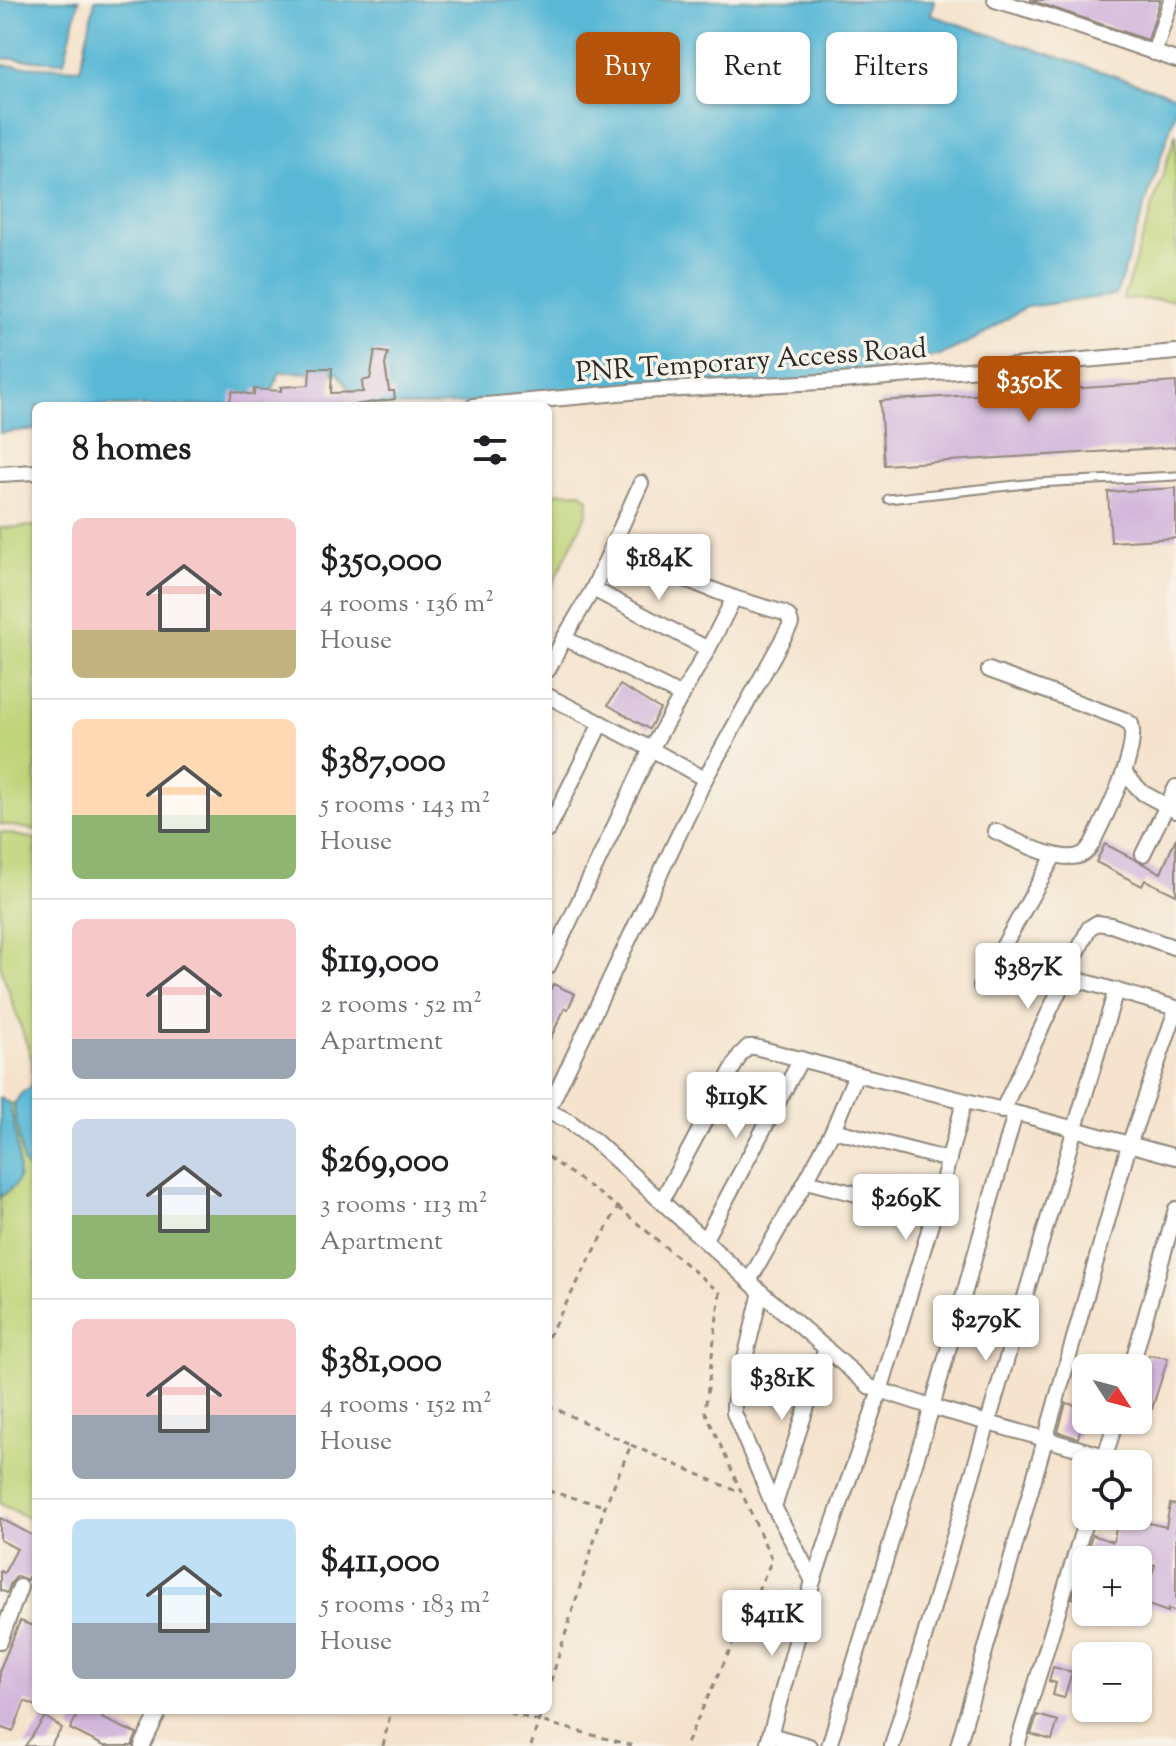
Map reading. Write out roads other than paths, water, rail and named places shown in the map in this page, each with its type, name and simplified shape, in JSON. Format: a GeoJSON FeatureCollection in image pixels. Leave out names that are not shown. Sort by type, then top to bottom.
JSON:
{"type":"FeatureCollection","features":[{"type":"Feature","properties":{"kind":"street"},"geometry":{"type":"LineString","coordinates":[[995,0],[1176,60]]}},
{"type":"Feature","properties":{"kind":"street"},"geometry":{"type":"LineString","coordinates":[[1154,53],[1171,0]]}},
{"type":"Feature","properties":{"kind":"street","name":"PNR Temporary Access Road"},"geometry":{"type":"LineString","coordinates":[[519,402],[641,391],[841,381],[1176,352]]}},
{"type":"Feature","properties":{"kind":"street"},"geometry":{"type":"LineString","coordinates":[[0,474],[32,472]]}},
{"type":"Feature","properties":{"kind":"street"},"geometry":{"type":"LineString","coordinates":[[552,662],[593,589],[641,483]]}},
{"type":"Feature","properties":{"kind":"street"},"geometry":{"type":"LineString","coordinates":[[552,1103],[705,779],[791,624],[784,613],[734,598],[610,550]]}},
{"type":"Feature","properties":{"kind":"street"},"geometry":{"type":"LineString","coordinates":[[593,589],[708,649]]}},
{"type":"Feature","properties":{"kind":"street"},"geometry":{"type":"LineString","coordinates":[[552,959],[651,749],[734,598]]}},
{"type":"Feature","properties":{"kind":"street"},"geometry":{"type":"LineString","coordinates":[[564,638],[682,696]]}},
{"type":"Feature","properties":{"kind":"street"},"geometry":{"type":"LineString","coordinates":[[989,670],[1123,719],[1131,724],[1134,734],[1124,773],[1092,844],[1084,854],[1072,858],[1054,856],[995,831]]}},
{"type":"Feature","properties":{"kind":"street"},"geometry":{"type":"LineString","coordinates":[[552,698],[705,779]]}},
{"type":"Feature","properties":{"kind":"street"},"geometry":{"type":"LineString","coordinates":[[552,822],[601,723]]}},
{"type":"Feature","properties":{"kind":"street"},"geometry":{"type":"LineString","coordinates":[[1124,773],[1143,793],[1171,809]]}},
{"type":"Feature","properties":{"kind":"street"},"geometry":{"type":"LineString","coordinates":[[1143,854],[1171,809],[1176,787]]}},
{"type":"Feature","properties":{"kind":"street"},"geometry":{"type":"LineString","coordinates":[[981,986],[1054,856]]}},
{"type":"Feature","properties":{"kind":"street"},"geometry":{"type":"LineString","coordinates":[[829,1746],[932,1407],[1009,1112],[1065,976],[1089,928],[1097,923],[1176,948]]}},
{"type":"Feature","properties":{"kind":"street"},"geometry":{"type":"LineString","coordinates":[[958,1746],[1129,1145],[1176,1009],[1065,976]]}},
{"type":"Feature","properties":{"kind":"street"},"geometry":{"type":"LineString","coordinates":[[892,1746],[1116,990]]}},
{"type":"Feature","properties":{"kind":"street"},"geometry":{"type":"LineString","coordinates":[[662,1200],[740,1055],[748,1047],[1176,1157]]}},
{"type":"Feature","properties":{"kind":"street"},"geometry":{"type":"LineString","coordinates":[[705,1239],[801,1059]]}},
{"type":"Feature","properties":{"kind":"street"},"geometry":{"type":"LineString","coordinates":[[749,1281],[833,1130],[856,1074]]}},
{"type":"Feature","properties":{"kind":"street"},"geometry":{"type":"LineString","coordinates":[[809,1746],[768,1741],[813,1581],[880,1391],[934,1214],[964,1102]]}},
{"type":"Feature","properties":{"kind":"street"},"geometry":{"type":"LineString","coordinates":[[552,1113],[595,1141],[870,1387],[1076,1450]]}},
{"type":"Feature","properties":{"kind":"street"},"geometry":{"type":"LineString","coordinates":[[833,1130],[949,1160]]}},
{"type":"Feature","properties":{"kind":"street"},"geometry":{"type":"LineString","coordinates":[[806,1181],[934,1214]]}},
{"type":"Feature","properties":{"kind":"street"},"geometry":{"type":"LineString","coordinates":[[1135,1354],[1176,1209]]}},
{"type":"Feature","properties":{"kind":"street"},"geometry":{"type":"LineString","coordinates":[[761,1292],[734,1413],[774,1507],[813,1581]]}},
{"type":"Feature","properties":{"kind":"street"},"geometry":{"type":"LineString","coordinates":[[774,1507],[826,1348]]}},
{"type":"Feature","properties":{"kind":"street"},"geometry":{"type":"LineString","coordinates":[[1017,1746],[1083,1530]]}},
{"type":"Feature","properties":{"kind":"street"},"geometry":{"type":"LineString","coordinates":[[0,1641],[20,1587]]}},
{"type":"Feature","properties":{"kind":"street"},"geometry":{"type":"LineString","coordinates":[[142,1746],[158,1714]]}},
{"type":"Feature","properties":{"kind":"lane"},"geometry":{"type":"LineString","coordinates":[[888,499],[1035,483],[1176,476]]}},
{"type":"Feature","properties":{"kind":"water"},"geometry":{"type":"Polygon","coordinates":[[[0,0],[79,0],[64,62],[0,58],[0,0]]]}},
{"type":"Feature","properties":{"kind":"water"},"geometry":{"type":"Polygon","coordinates":[[[95,0],[934,0],[931,15],[1176,96],[1176,110],[1116,295],[1026,307],[977,338],[941,355],[758,394],[486,402],[358,402],[338,373],[280,372],[268,402],[32,402],[32,429],[0,433],[0,65],[80,69],[95,0]]]}},
{"type":"Feature","properties":{"kind":"water"},"geometry":{"type":"Polygon","coordinates":[[[32,1087],[32,1170],[23,1162],[14,1107],[17,1099],[32,1087]]]}},
{"type":"Feature","properties":{"kind":"water"},"geometry":{"type":"Polygon","coordinates":[[[0,1098],[9,1103],[11,1110],[19,1172],[15,1185],[0,1197],[0,1098]]]}}]}
